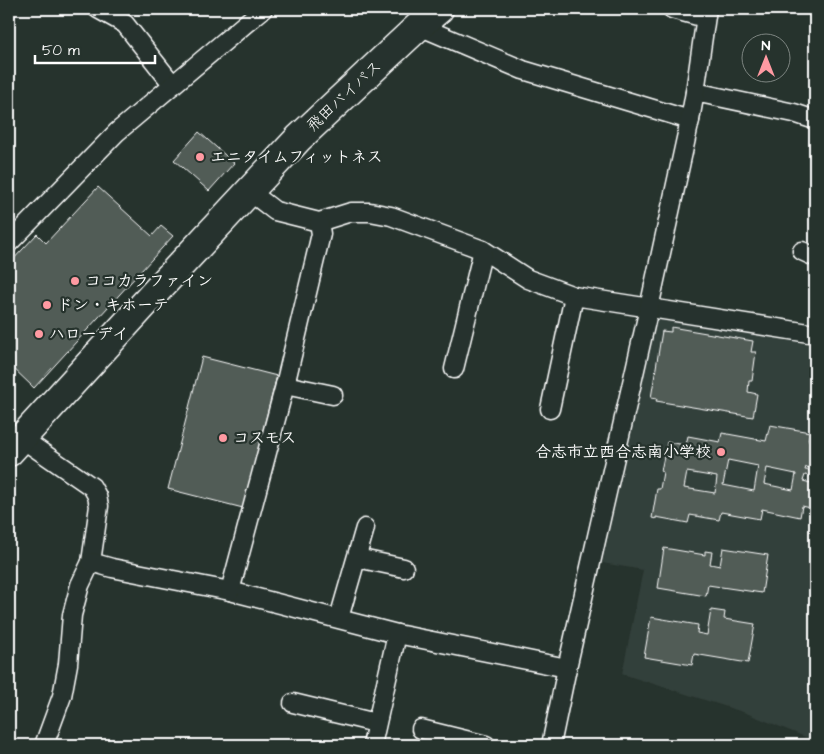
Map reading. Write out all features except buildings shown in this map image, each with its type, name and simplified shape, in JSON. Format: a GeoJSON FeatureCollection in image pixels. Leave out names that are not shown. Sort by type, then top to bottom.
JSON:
{"type":"FeatureCollection","features":[{"type":"Feature","properties":{"kind":"highway","name":"飛田バイパス"},"geometry":{"type":"LineString","coordinates":[[15,445],[158,288],[299,138],[439,9]]}},
{"type":"Feature","properties":{"kind":"street"},"geometry":{"type":"LineString","coordinates":[[98,9],[125,24],[173,85]]}},
{"type":"Feature","properties":{"kind":"street"},"geometry":{"type":"LineString","coordinates":[[9,243],[117,132],[263,9]]}},
{"type":"Feature","properties":{"kind":"street"},"geometry":{"type":"LineString","coordinates":[[551,745],[649,308],[695,92],[706,14],[672,9]]}},
{"type":"Feature","properties":{"kind":"street"},"geometry":{"type":"LineString","coordinates":[[419,26],[523,70],[690,120]]}},
{"type":"Feature","properties":{"kind":"street"},"geometry":{"type":"LineString","coordinates":[[695,92],[794,113],[815,120]]}},
{"type":"Feature","properties":{"kind":"street"},"geometry":{"type":"LineString","coordinates":[[250,191],[275,211],[319,222],[350,212],[370,212],[391,216],[483,250],[528,280],[574,296],[815,334]]}},
{"type":"Feature","properties":{"kind":"street"},"geometry":{"type":"LineString","coordinates":[[230,591],[285,385],[321,234],[319,222]]}},
{"type":"Feature","properties":{"kind":"street"},"geometry":{"type":"LineString","coordinates":[[454,369],[483,250]]}},
{"type":"Feature","properties":{"kind":"street"},"geometry":{"type":"LineString","coordinates":[[550,409],[574,296]]}},
{"type":"Feature","properties":{"kind":"street"},"geometry":{"type":"LineString","coordinates":[[285,385],[333,395]]}},
{"type":"Feature","properties":{"kind":"street"},"geometry":{"type":"LineString","coordinates":[[15,445],[92,487],[97,496],[99,506],[90,562],[80,585],[72,615],[68,664],[62,696],[44,745]]}},
{"type":"Feature","properties":{"kind":"street"},"geometry":{"type":"LineString","coordinates":[[339,618],[365,528]]}},
{"type":"Feature","properties":{"kind":"street"},"geometry":{"type":"LineString","coordinates":[[357,558],[404,568]]}},
{"type":"Feature","properties":{"kind":"street"},"geometry":{"type":"LineString","coordinates":[[90,562],[230,591],[397,634],[567,668]]}},
{"type":"Feature","properties":{"kind":"street"},"geometry":{"type":"LineString","coordinates":[[372,745],[397,634]]}},
{"type":"Feature","properties":{"kind":"street"},"geometry":{"type":"LineString","coordinates":[[293,702],[376,723]]}},
{"type":"Feature","properties":{"kind":"street"},"geometry":{"type":"LineString","coordinates":[[422,729],[486,745]]}},
{"type":"Feature","properties":{"kind":"shaded area","name":"合志市立西合志南小学校"},"geometry":{"type":"Polygon","coordinates":[[[656,319],[745,334],[772,334],[815,342],[815,741],[746,713],[622,674],[643,570],[602,563],[656,319]]]}},
{"type":"Feature","properties":{"kind":"place","name":"エニタイムフィットネス"},"geometry":{"type":"Point","coordinates":[200,157]}},
{"type":"Feature","properties":{"kind":"place","name":"ココカラファイン"},"geometry":{"type":"Point","coordinates":[75,281]}},
{"type":"Feature","properties":{"kind":"place","name":"ドン・キホーテ"},"geometry":{"type":"Point","coordinates":[47,305]}},
{"type":"Feature","properties":{"kind":"place","name":"ハローデイ"},"geometry":{"type":"Point","coordinates":[39,334]}},
{"type":"Feature","properties":{"kind":"place","name":"コスモス"},"geometry":{"type":"Point","coordinates":[223,438]}},
{"type":"Feature","properties":{"kind":"place","name":"合志市立西合志南小学校"},"geometry":{"type":"Point","coordinates":[721,452]}}]}
